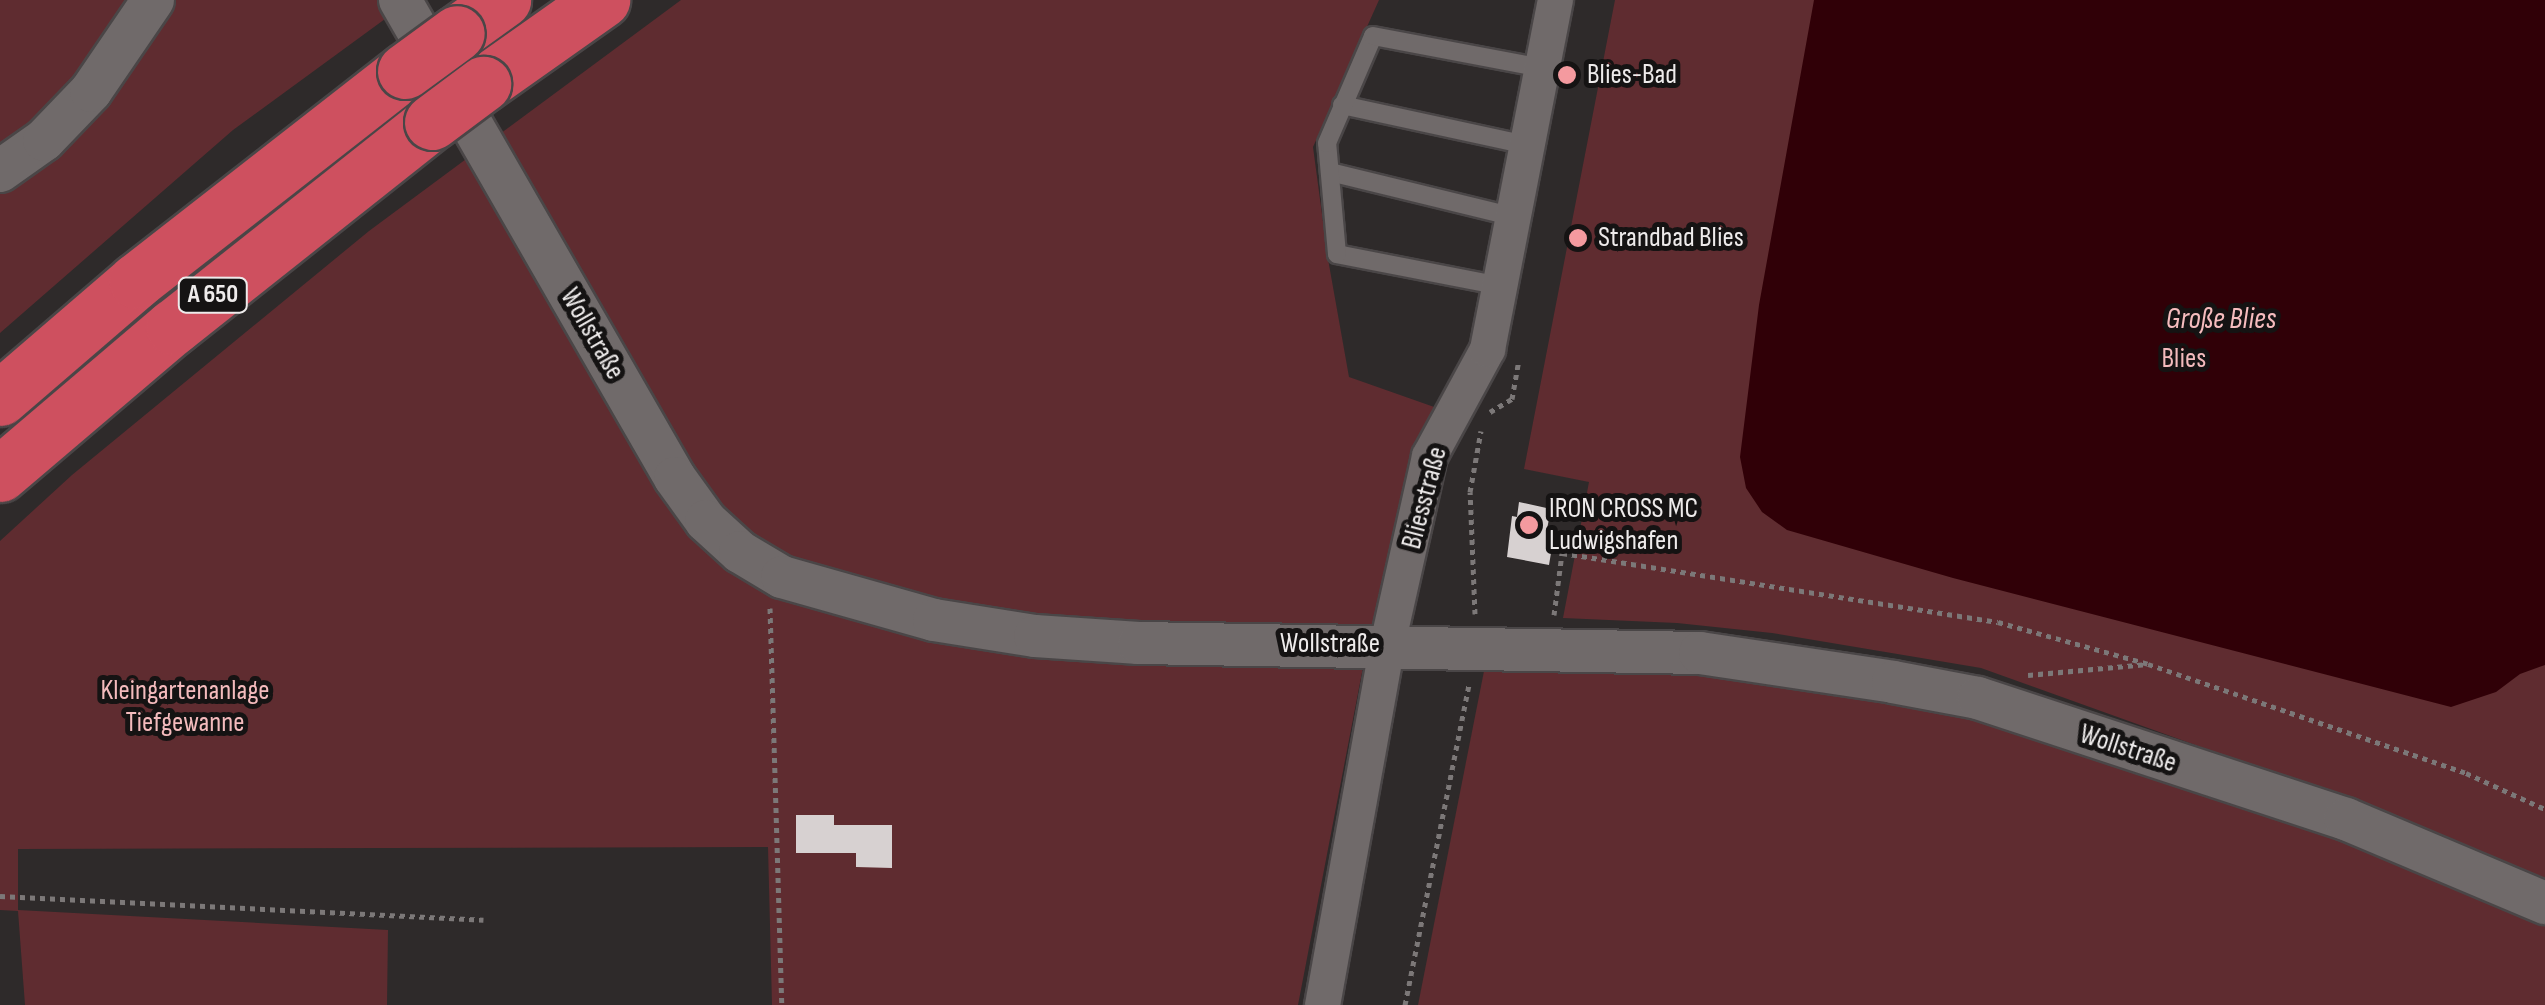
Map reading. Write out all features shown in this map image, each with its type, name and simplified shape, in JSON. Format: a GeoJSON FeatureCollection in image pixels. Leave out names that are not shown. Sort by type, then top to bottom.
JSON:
{"type":"FeatureCollection","features":[{"type":"Feature","properties":{"kind":"highway","name":"A 650"},"geometry":{"type":"LineString","coordinates":[[0,398],[136,281],[405,71],[503,0]]}},
{"type":"Feature","properties":{"kind":"highway","name":"A 650"},"geometry":{"type":"LineString","coordinates":[[0,474],[173,327],[432,122],[602,0]]}},
{"type":"Feature","properties":{"kind":"street"},"geometry":{"type":"LineString","coordinates":[[0,171],[44,140],[91,91],[153,0]]}},
{"type":"Feature","properties":{"kind":"street","name":"Wollstraße"},"geometry":{"type":"LineString","coordinates":[[400,0],[676,478],[740,552],[782,577],[934,620],[1035,636],[1139,643],[1476,646],[1734,657],[1978,698],[2346,819],[2545,904]]}},
{"type":"Feature","properties":{"kind":"street","name":"Bliesstraße"},"geometry":{"type":"LineString","coordinates":[[1322,1005],[1387,644],[1430,456],[1488,349],[1555,0]]}},
{"type":"Feature","properties":{"kind":"lane"},"geometry":{"type":"LineString","coordinates":[[1501,286],[1337,254],[1327,143],[1373,36],[1543,68]]}},
{"type":"Feature","properties":{"kind":"lane"},"geometry":{"type":"LineString","coordinates":[[1342,104],[1527,145]]}},
{"type":"Feature","properties":{"kind":"lane"},"geometry":{"type":"LineString","coordinates":[[1330,172],[1514,217]]}},
{"type":"Feature","properties":{"kind":"path"},"geometry":{"type":"LineString","coordinates":[[1550,648],[1562,553],[1998,622],[2148,664],[2466,773],[2545,809]]}},
{"type":"Feature","properties":{"kind":"path"},"geometry":{"type":"LineString","coordinates":[[782,577],[770,608],[782,1005]]}},
{"type":"Feature","properties":{"kind":"path"},"geometry":{"type":"LineString","coordinates":[[1405,1005],[1476,646]]}},
{"type":"Feature","properties":{"kind":"path"},"geometry":{"type":"LineString","coordinates":[[2020,675],[2148,664]]}},
{"type":"Feature","properties":{"kind":"path"},"geometry":{"type":"LineString","coordinates":[[0,896],[483,920]]}},
{"type":"Feature","properties":{"kind":"green space"},"geometry":{"type":"Polygon","coordinates":[[[0,0],[411,0],[233,130],[0,333],[0,0]]]}},
{"type":"Feature","properties":{"kind":"green space","name":"Kleingartenanlage Tiefgewanne"},"geometry":{"type":"Polygon","coordinates":[[[681,0],[1379,0],[1313,147],[1328,259],[1349,377],[1437,408],[1415,456],[1364,662],[1298,1005],[772,1005],[768,847],[18,849],[18,910],[388,930],[387,1005],[25,1005],[18,911],[0,910],[0,541],[72,475],[369,231],[681,0]]]}},
{"type":"Feature","properties":{"kind":"green space","name":"Große Blies"},"geometry":{"type":"Polygon","coordinates":[[[1615,0],[2545,0],[2545,881],[2354,802],[1981,668],[1772,633],[1677,623],[1563,618],[1589,482],[1524,469],[1615,0]]]}},
{"type":"Feature","properties":{"kind":"green space"},"geometry":{"type":"Polygon","coordinates":[[[1486,661],[1691,668],[1971,708],[2348,835],[2545,918],[2545,1005],[1418,1005],[1486,661]]]}},
{"type":"Feature","properties":{"kind":"water","name":"Große Blies"},"geometry":{"type":"Polygon","coordinates":[[[1814,0],[2545,0],[2545,665],[2520,674],[2496,692],[2451,707],[1953,578],[1787,530],[1762,512],[1746,488],[1740,457],[1759,305],[1814,0]]]}},
{"type":"Feature","properties":{"kind":"building","name":"IRON CROSS MC Ludwigshafen"},"geometry":{"type":"Polygon","coordinates":[[[1519,502],[1551,509],[1546,534],[1554,535],[1549,565],[1507,557],[1512,516],[1517,517],[1519,502]]]}},
{"type":"Feature","properties":{"kind":"building"},"geometry":{"type":"Polygon","coordinates":[[[796,815],[834,815],[834,825],[892,825],[892,868],[856,867],[856,853],[796,853],[796,815]]]}},
{"type":"Feature","properties":{"kind":"place","name":"Blies-Bad"},"geometry":{"type":"Point","coordinates":[1567,75]}},
{"type":"Feature","properties":{"kind":"place","name":"Strandbad Blies"},"geometry":{"type":"Point","coordinates":[1578,238]}},
{"type":"Feature","properties":{"kind":"place","name":"IRON CROSS MC Ludwigshafen"},"geometry":{"type":"Point","coordinates":[1529,525]}},
{"type":"Feature","properties":{"kind":"park label","name":"Blies"},"geometry":{"type":"Point","coordinates":[2184,359]}}]}
